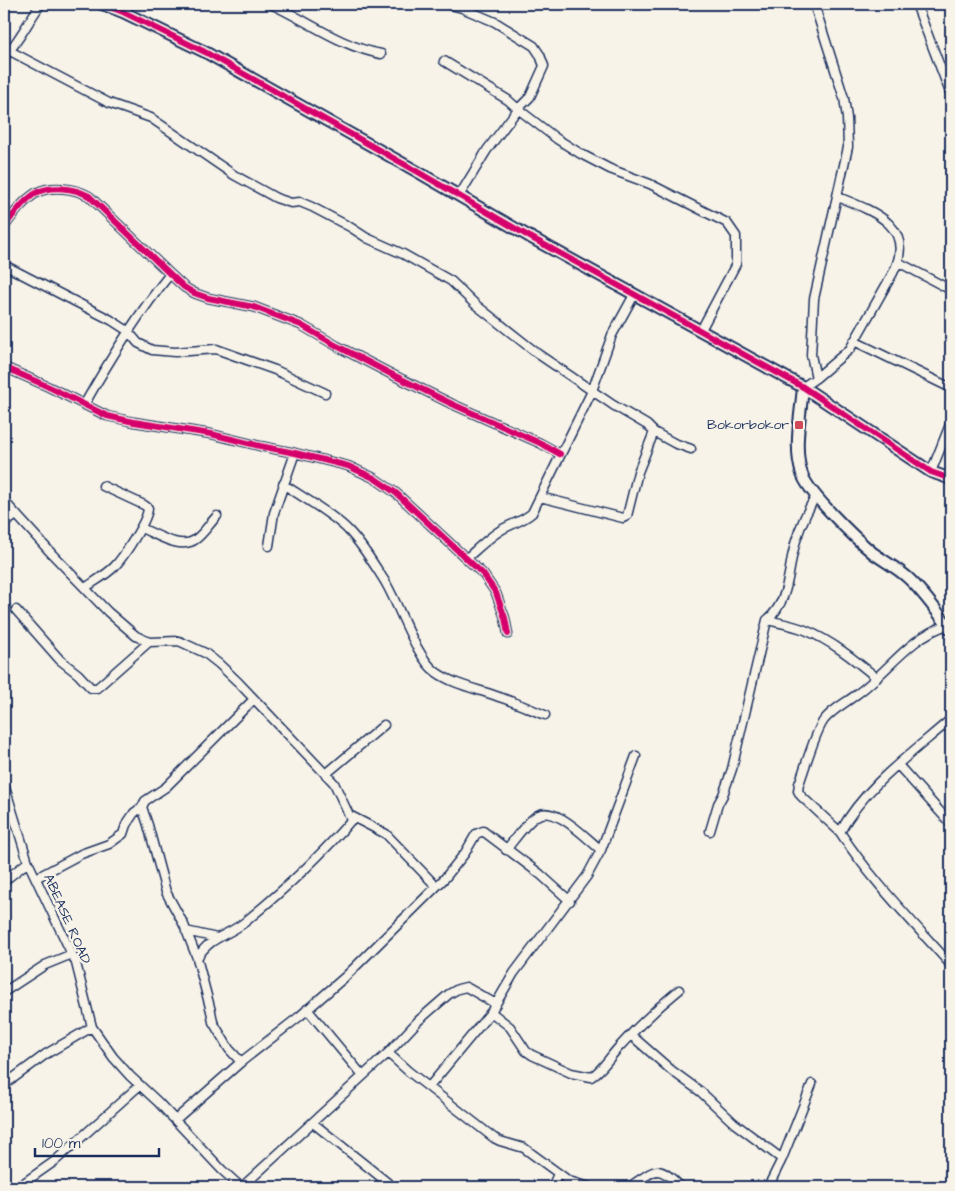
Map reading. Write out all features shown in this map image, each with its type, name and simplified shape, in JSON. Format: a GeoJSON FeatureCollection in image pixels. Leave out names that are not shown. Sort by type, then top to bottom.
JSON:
{"type":"FeatureCollection","features":[{"type":"Feature","properties":{"kind":"street"},"geometry":{"type":"LineString","coordinates":[[4,57],[41,4]]}},
{"type":"Feature","properties":{"kind":"street"},"geometry":{"type":"LineString","coordinates":[[102,4],[123,12],[205,52],[634,295],[803,387],[931,472],[951,479]]}},
{"type":"Feature","properties":{"kind":"street"},"geometry":{"type":"LineString","coordinates":[[123,12],[130,4]]}},
{"type":"Feature","properties":{"kind":"street"},"geometry":{"type":"LineString","coordinates":[[271,4],[344,42],[368,52],[381,54]]}},
{"type":"Feature","properties":{"kind":"street"},"geometry":{"type":"LineString","coordinates":[[447,4],[462,8],[495,22],[534,46],[544,66],[530,97],[518,109],[487,150],[459,196]]}},
{"type":"Feature","properties":{"kind":"street"},"geometry":{"type":"LineString","coordinates":[[814,4],[844,98],[848,147],[814,299],[811,355],[816,378]]}},
{"type":"Feature","properties":{"kind":"street"},"geometry":{"type":"LineString","coordinates":[[916,4],[951,95]]}},
{"type":"Feature","properties":{"kind":"street"},"geometry":{"type":"LineString","coordinates":[[10,51],[109,103],[151,118],[234,175],[276,198],[291,203],[300,202],[312,207],[350,226],[367,238],[403,254],[451,281],[516,338],[592,391],[647,425],[654,432],[674,443],[691,449]]}},
{"type":"Feature","properties":{"kind":"street"},"geometry":{"type":"LineString","coordinates":[[444,61],[464,75],[508,100],[557,139],[581,154],[610,169],[650,184],[727,224],[736,236],[736,264],[701,330]]}},
{"type":"Feature","properties":{"kind":"street"},"geometry":{"type":"LineString","coordinates":[[4,227],[21,206],[37,193],[67,188],[80,191],[88,196],[184,287],[208,298],[254,307],[301,325],[391,374],[560,454]]}},
{"type":"Feature","properties":{"kind":"street"},"geometry":{"type":"LineString","coordinates":[[803,387],[846,354],[898,262],[900,253],[899,242],[888,221],[874,211],[838,198]]}},
{"type":"Feature","properties":{"kind":"street"},"geometry":{"type":"LineString","coordinates":[[898,262],[951,290]]}},
{"type":"Feature","properties":{"kind":"street"},"geometry":{"type":"LineString","coordinates":[[4,264],[128,331],[138,343],[152,350],[175,352],[216,349],[275,370],[325,393]]}},
{"type":"Feature","properties":{"kind":"street"},"geometry":{"type":"LineString","coordinates":[[84,405],[109,360],[119,348],[128,331],[170,274]]}},
{"type":"Feature","properties":{"kind":"street"},"geometry":{"type":"LineString","coordinates":[[466,558],[490,537],[532,513],[592,391],[612,335],[634,295]]}},
{"type":"Feature","properties":{"kind":"street"},"geometry":{"type":"LineString","coordinates":[[854,342],[951,388]]}},
{"type":"Feature","properties":{"kind":"street"},"geometry":{"type":"LineString","coordinates":[[4,368],[49,387],[107,416],[211,434],[295,453],[348,466],[374,478],[396,493],[483,574],[493,587],[508,634]]}},
{"type":"Feature","properties":{"kind":"street"},"geometry":{"type":"LineString","coordinates":[[803,387],[798,444],[802,476],[816,496],[864,545],[907,577],[935,608],[949,627],[926,634],[900,655],[877,678],[856,695],[843,702],[823,722],[798,791],[840,832],[849,846],[904,914],[951,965]]}},
{"type":"Feature","properties":{"kind":"street"},"geometry":{"type":"LineString","coordinates":[[931,472],[951,422]]}},
{"type":"Feature","properties":{"kind":"street"},"geometry":{"type":"LineString","coordinates":[[540,497],[623,518],[627,516],[641,461],[654,432]]}},
{"type":"Feature","properties":{"kind":"street"},"geometry":{"type":"LineString","coordinates":[[269,546],[274,513],[295,453]]}},
{"type":"Feature","properties":{"kind":"street"},"geometry":{"type":"LineString","coordinates":[[283,484],[348,529],[384,580],[426,661],[435,671],[450,680],[545,715]]}},
{"type":"Feature","properties":{"kind":"street"},"geometry":{"type":"LineString","coordinates":[[86,588],[114,567],[141,528],[148,508],[103,486]]}},
{"type":"Feature","properties":{"kind":"street"},"geometry":{"type":"LineString","coordinates":[[710,831],[732,769],[767,620],[775,614],[784,595],[790,578],[792,557],[802,524],[816,496]]}},
{"type":"Feature","properties":{"kind":"street"},"geometry":{"type":"LineString","coordinates":[[4,501],[120,623],[136,636],[149,642],[179,641],[202,651],[225,670],[326,774],[334,784],[349,815],[390,838],[436,886]]}},
{"type":"Feature","properties":{"kind":"street"},"geometry":{"type":"LineString","coordinates":[[4,524],[16,515]]}},
{"type":"Feature","properties":{"kind":"street"},"geometry":{"type":"LineString","coordinates":[[141,528],[177,543],[189,543],[196,539],[217,516]]}},
{"type":"Feature","properties":{"kind":"street"},"geometry":{"type":"LineString","coordinates":[[16,610],[60,660],[78,674],[91,688],[97,688],[149,642]]}},
{"type":"Feature","properties":{"kind":"street"},"geometry":{"type":"LineString","coordinates":[[767,620],[804,630],[816,636],[848,655],[877,678]]}},
{"type":"Feature","properties":{"kind":"street"},"geometry":{"type":"LineString","coordinates":[[36,878],[82,854],[109,844],[123,834],[130,819],[142,807],[145,801],[166,787],[254,699]]}},
{"type":"Feature","properties":{"kind":"street"},"geometry":{"type":"LineString","coordinates":[[840,832],[853,811],[879,781],[951,719]]}},
{"type":"Feature","properties":{"kind":"street"},"geometry":{"type":"LineString","coordinates":[[326,774],[384,725]]}},
{"type":"Feature","properties":{"kind":"street"},"geometry":{"type":"LineString","coordinates":[[429,1087],[491,1012],[514,973],[587,876],[600,850],[636,756]]}},
{"type":"Feature","properties":{"kind":"street"},"geometry":{"type":"LineString","coordinates":[[898,765],[951,824]]}},
{"type":"Feature","properties":{"kind":"street","name":"ABEASE ROAD"},"geometry":{"type":"LineString","coordinates":[[4,784],[6,797],[28,862],[76,963],[92,1027],[113,1057],[140,1086],[241,1187]]}},
{"type":"Feature","properties":{"kind":"street"},"geometry":{"type":"LineString","coordinates":[[142,807],[166,892],[186,930],[197,958],[212,1011],[213,1022],[229,1049],[241,1062]]}},
{"type":"Feature","properties":{"kind":"street"},"geometry":{"type":"LineString","coordinates":[[506,850],[535,816],[542,812],[551,813],[559,817],[600,850]]}},
{"type":"Feature","properties":{"kind":"street"},"geometry":{"type":"LineString","coordinates":[[197,958],[209,942],[244,923],[322,853],[353,818]]}},
{"type":"Feature","properties":{"kind":"street"},"geometry":{"type":"LineString","coordinates":[[175,1120],[241,1062],[346,976],[436,886],[465,853],[476,834],[483,831],[540,874],[570,901]]}},
{"type":"Feature","properties":{"kind":"street"},"geometry":{"type":"LineString","coordinates":[[4,881],[28,862]]}},
{"type":"Feature","properties":{"kind":"street"},"geometry":{"type":"LineString","coordinates":[[186,930],[217,938]]}},
{"type":"Feature","properties":{"kind":"street"},"geometry":{"type":"LineString","coordinates":[[4,992],[45,965],[72,954]]}},
{"type":"Feature","properties":{"kind":"street"},"geometry":{"type":"LineString","coordinates":[[241,1187],[313,1123],[418,1021],[449,994],[458,989],[466,988],[496,1004]]}},
{"type":"Feature","properties":{"kind":"street"},"geometry":{"type":"LineString","coordinates":[[491,1012],[510,1027],[526,1051],[532,1055],[561,1069],[591,1077],[598,1073],[651,1013],[679,990]]}},
{"type":"Feature","properties":{"kind":"street"},"geometry":{"type":"LineString","coordinates":[[307,1009],[362,1075]]}},
{"type":"Feature","properties":{"kind":"street"},"geometry":{"type":"LineString","coordinates":[[4,1085],[46,1054],[92,1027]]}},
{"type":"Feature","properties":{"kind":"street"},"geometry":{"type":"LineString","coordinates":[[631,1034],[671,1070],[701,1092],[734,1123],[782,1159]]}},
{"type":"Feature","properties":{"kind":"street"},"geometry":{"type":"LineString","coordinates":[[388,1052],[494,1138],[500,1142],[524,1148],[569,1181],[589,1187]]}},
{"type":"Feature","properties":{"kind":"street"},"geometry":{"type":"LineString","coordinates":[[768,1187],[782,1159],[812,1084]]}},
{"type":"Feature","properties":{"kind":"street"},"geometry":{"type":"LineString","coordinates":[[18,1187],[55,1161],[140,1086]]}},
{"type":"Feature","properties":{"kind":"street"},"geometry":{"type":"LineString","coordinates":[[313,1123],[393,1187]]}},
{"type":"Feature","properties":{"kind":"street"},"geometry":{"type":"LineString","coordinates":[[629,1187],[653,1172],[659,1171],[668,1174],[681,1187]]}},
{"type":"Feature","properties":{"kind":"street"},"geometry":{"type":"LineString","coordinates":[[552,1187],[558,1174]]}},
{"type":"Feature","properties":{"kind":"cycle path"},"geometry":{"type":"LineString","coordinates":[[102,4],[123,12],[205,52],[530,237],[803,387],[931,472],[951,479]]}},
{"type":"Feature","properties":{"kind":"cycle path"},"geometry":{"type":"LineString","coordinates":[[4,227],[23,204],[36,193],[55,188],[70,189],[83,193],[89,196],[184,287],[194,293],[208,298],[254,307],[301,325],[391,374],[560,454]]}},
{"type":"Feature","properties":{"kind":"cycle path"},"geometry":{"type":"LineString","coordinates":[[4,367],[107,416],[211,434],[295,453],[348,466],[374,478],[396,493],[483,574],[496,593],[505,618],[508,634]]}},
{"type":"Feature","properties":{"kind":"place","name":"Bokorbokor"},"geometry":{"type":"Point","coordinates":[799,425]}}]}
